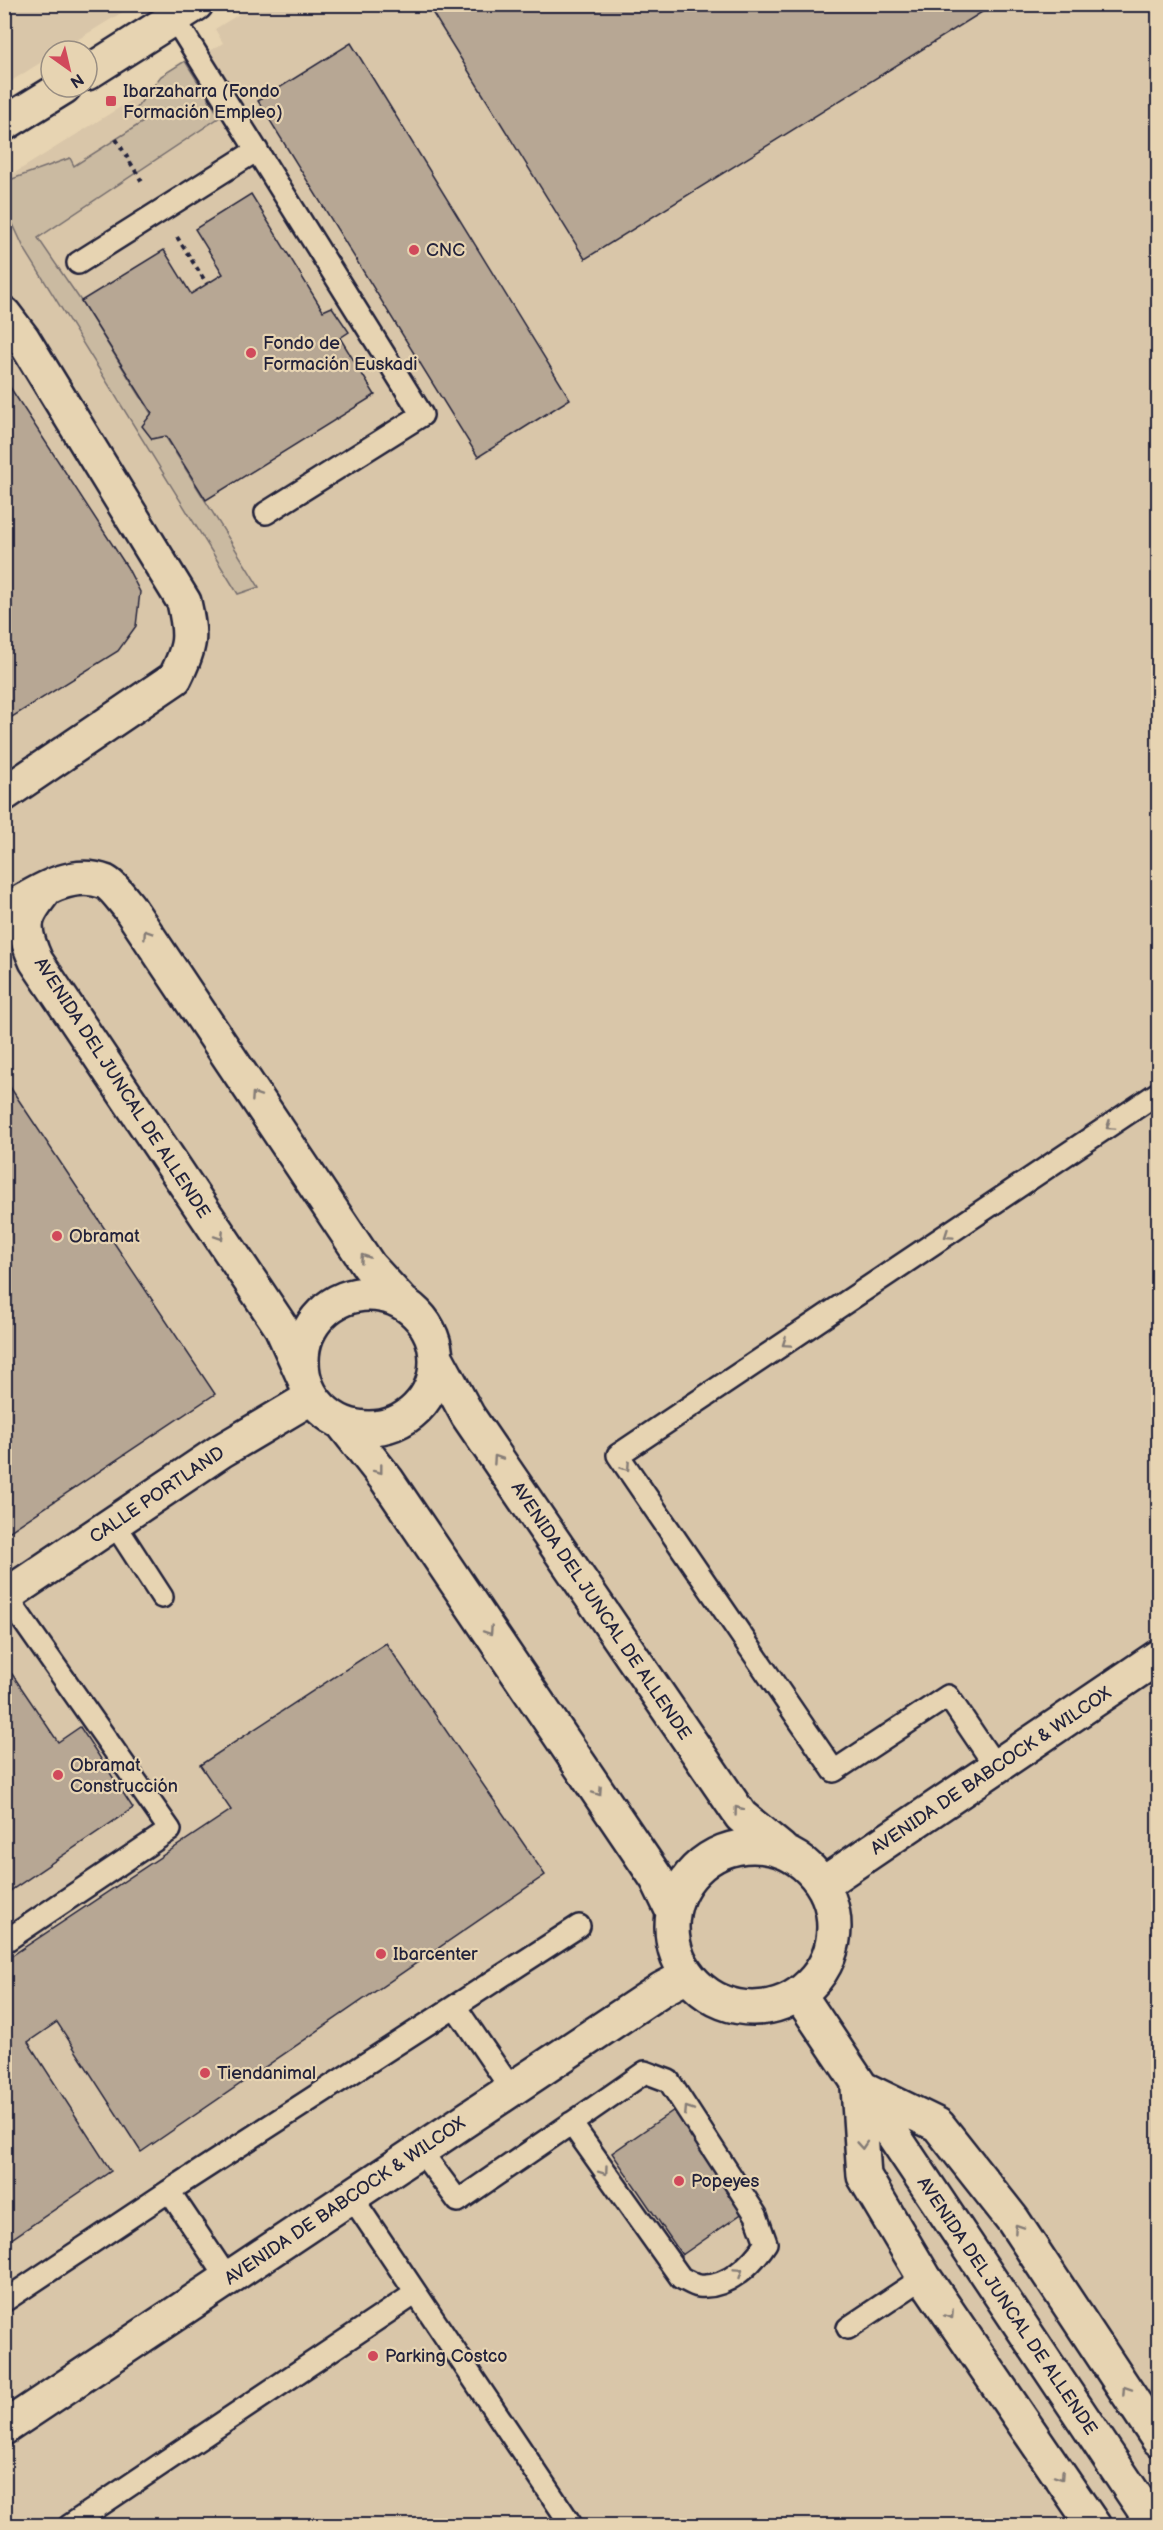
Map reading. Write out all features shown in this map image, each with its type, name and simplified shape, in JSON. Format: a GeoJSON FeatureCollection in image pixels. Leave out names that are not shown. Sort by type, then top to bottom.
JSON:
{"type":"FeatureCollection","features":[{"type":"Feature","properties":{"kind":"street"},"geometry":{"type":"LineString","coordinates":[[99,65],[185,11]]}},
{"type":"Feature","properties":{"kind":"street"},"geometry":{"type":"LineString","coordinates":[[4,124],[45,99]]}},
{"type":"Feature","properties":{"kind":"street"},"geometry":{"type":"LineString","coordinates":[[4,314],[23,339],[184,602],[191,632],[185,658],[175,678],[4,794]]}},
{"type":"Feature","properties":{"kind":"street"},"geometry":{"type":"LineString","coordinates":[[4,912],[48,886],[81,877],[107,883],[128,906],[369,1266],[402,1302],[420,1317],[432,1336],[436,1359],[434,1383],[422,1403],[405,1419],[385,1427],[364,1429],[343,1424],[325,1413],[308,1387],[302,1356],[307,1336],[318,1318],[334,1304],[356,1295],[379,1294],[402,1302]]}},
{"type":"Feature","properties":{"kind":"street","name":"AVENIDA DEL JUNCAL DE ALLENDE"},"geometry":{"type":"LineString","coordinates":[[48,886],[28,910],[25,936],[36,961],[281,1327],[308,1387]]}},
{"type":"Feature","properties":{"kind":"street","name":"AVENIDA DEL JUNCAL DE ALLENDE"},"geometry":{"type":"LineString","coordinates":[[436,1359],[474,1426],[741,1816],[781,1849]]}},
{"type":"Feature","properties":{"kind":"street","name":"CALLE PORTLAND"},"geometry":{"type":"LineString","coordinates":[[5,1596],[221,1451],[308,1387]]}},
{"type":"Feature","properties":{"kind":"street"},"geometry":{"type":"LineString","coordinates":[[343,1424],[387,1480],[657,1879],[673,1912]]}},
{"type":"Feature","properties":{"kind":"street","name":"AVENIDA DE BABCOCK & WILCOX"},"geometry":{"type":"LineString","coordinates":[[824,1884],[1158,1657]]}},
{"type":"Feature","properties":{"kind":"street"},"geometry":{"type":"LineString","coordinates":[[753,1845],[781,1849],[805,1863],[824,1884],[833,1907],[835,1932],[829,1956],[817,1978],[799,1994],[776,2005],[752,2009],[727,2004],[705,1993],[687,1976],[676,1956],[671,1934],[673,1912],[682,1886],[700,1864],[725,1850],[753,1845]]}},
{"type":"Feature","properties":{"kind":"street","name":"AVENIDA DE BABCOCK & WILCOX"},"geometry":{"type":"LineString","coordinates":[[4,2428],[662,1989],[687,1976]]}},
{"type":"Feature","properties":{"kind":"street","name":"AVENIDA DEL JUNCAL DE ALLENDE"},"geometry":{"type":"LineString","coordinates":[[799,1994],[858,2086],[1155,2526]]}},
{"type":"Feature","properties":{"kind":"street"},"geometry":{"type":"LineString","coordinates":[[858,2086],[938,2124],[1013,2220],[1158,2439]]}},
{"type":"Feature","properties":{"kind":"street","name":"AVENIDA DEL JUNCAL DE ALLENDE"},"geometry":{"type":"LineString","coordinates":[[858,2086],[864,2176],[924,2277],[1094,2526]]}},
{"type":"Feature","properties":{"kind":"lane"},"geometry":{"type":"LineString","coordinates":[[185,11],[257,150],[422,415],[266,513]]}},
{"type":"Feature","properties":{"kind":"lane"},"geometry":{"type":"LineString","coordinates":[[78,263],[257,150]]}},
{"type":"Feature","properties":{"kind":"lane"},"geometry":{"type":"LineString","coordinates":[[996,1767],[948,1696],[834,1771],[618,1455],[1158,1093]]}},
{"type":"Feature","properties":{"kind":"lane"},"geometry":{"type":"LineString","coordinates":[[114,1523],[162,1597]]}},
{"type":"Feature","properties":{"kind":"lane"},"geometry":{"type":"LineString","coordinates":[[4,1942],[170,1830],[5,1596]]}},
{"type":"Feature","properties":{"kind":"lane"},"geometry":{"type":"LineString","coordinates":[[4,2301],[169,2191],[456,2008],[579,1926]]}},
{"type":"Feature","properties":{"kind":"lane"},"geometry":{"type":"LineString","coordinates":[[456,2008],[512,2090]]}},
{"type":"Feature","properties":{"kind":"lane"},"geometry":{"type":"LineString","coordinates":[[420,2150],[444,2187],[458,2201],[571,2123],[645,2072],[669,2081],[756,2215],[766,2243],[753,2263],[723,2282],[699,2286],[681,2278],[571,2123]]}},
{"type":"Feature","properties":{"kind":"lane"},"geometry":{"type":"LineString","coordinates":[[169,2191],[228,2278]]}},
{"type":"Feature","properties":{"kind":"lane"},"geometry":{"type":"LineString","coordinates":[[351,2196],[572,2526]]}},
{"type":"Feature","properties":{"kind":"lane"},"geometry":{"type":"LineString","coordinates":[[848,2328],[924,2277]]}},
{"type":"Feature","properties":{"kind":"lane"},"geometry":{"type":"LineString","coordinates":[[69,2526],[416,2293]]}},
{"type":"Feature","properties":{"kind":"shaded area"},"geometry":{"type":"Polygon","coordinates":[[[5,4],[134,4],[79,39],[39,39],[39,64],[5,85],[5,4]]]}},
{"type":"Feature","properties":{"kind":"shaded area"},"geometry":{"type":"Polygon","coordinates":[[[254,5],[1158,5],[1158,2525],[5,2526],[5,179],[223,43],[215,29],[254,5]]]}},
{"type":"Feature","properties":{"kind":"shaded area"},"geometry":{"type":"Polygon","coordinates":[[[185,61],[220,117],[38,238],[81,301],[259,587],[238,594],[24,248],[5,207],[4,182],[70,158],[74,166],[143,122],[135,110],[161,76],[185,61]]]}},
{"type":"Feature","properties":{"kind":"building"},"geometry":{"type":"Polygon","coordinates":[[[427,4],[995,4],[585,259],[427,4]]]}},
{"type":"Feature","properties":{"kind":"building","name":"CNC"},"geometry":{"type":"Polygon","coordinates":[[[351,43],[570,399],[478,457],[258,101],[351,43]]]}},
{"type":"Feature","properties":{"kind":"building"},"geometry":{"type":"Polygon","coordinates":[[[251,194],[323,311],[332,307],[349,332],[340,338],[375,395],[206,500],[166,436],[152,439],[142,426],[152,413],[81,301],[164,250],[191,294],[223,274],[195,229],[251,194]]]}},
{"type":"Feature","properties":{"kind":"building"},"geometry":{"type":"Polygon","coordinates":[[[4,378],[127,567],[140,592],[136,626],[118,651],[4,722],[4,378]]]}},
{"type":"Feature","properties":{"kind":"building","name":"Obramat"},"geometry":{"type":"Polygon","coordinates":[[[4,1078],[215,1394],[4,1535],[4,1078]]]}},
{"type":"Feature","properties":{"kind":"building"},"geometry":{"type":"Polygon","coordinates":[[[386,1643],[545,1875],[141,2152],[57,2022],[28,2042],[111,2171],[4,2244],[4,1961],[231,1810],[200,1765],[386,1643]]]}},
{"type":"Feature","properties":{"kind":"building","name":"Obramat Construcción"},"geometry":{"type":"Polygon","coordinates":[[[12,1674],[58,1742],[80,1727],[133,1808],[4,1895],[4,1679],[12,1674]]]}},
{"type":"Feature","properties":{"kind":"building","name":"Popeyes"},"geometry":{"type":"Polygon","coordinates":[[[677,2108],[747,2210],[682,2255],[612,2153],[677,2108]]]}},
{"type":"Feature","properties":{"kind":"place","name":"Ibarzaharra (Fondo Formación Empleo)"},"geometry":{"type":"Point","coordinates":[111,101]}},
{"type":"Feature","properties":{"kind":"place","name":"CNC"},"geometry":{"type":"Point","coordinates":[414,250]}},
{"type":"Feature","properties":{"kind":"place","name":"Fondo de Formación Euskadi"},"geometry":{"type":"Point","coordinates":[251,353]}},
{"type":"Feature","properties":{"kind":"place","name":"Obramat"},"geometry":{"type":"Point","coordinates":[57,1236]}},
{"type":"Feature","properties":{"kind":"place","name":"Obramat Construcción"},"geometry":{"type":"Point","coordinates":[58,1775]}},
{"type":"Feature","properties":{"kind":"place","name":"Ibarcenter"},"geometry":{"type":"Point","coordinates":[381,1954]}},
{"type":"Feature","properties":{"kind":"place","name":"Tiendanimal"},"geometry":{"type":"Point","coordinates":[205,2073]}},
{"type":"Feature","properties":{"kind":"place","name":"Popeyes"},"geometry":{"type":"Point","coordinates":[679,2181]}},
{"type":"Feature","properties":{"kind":"place","name":"Parking Costco"},"geometry":{"type":"Point","coordinates":[373,2356]}}]}
